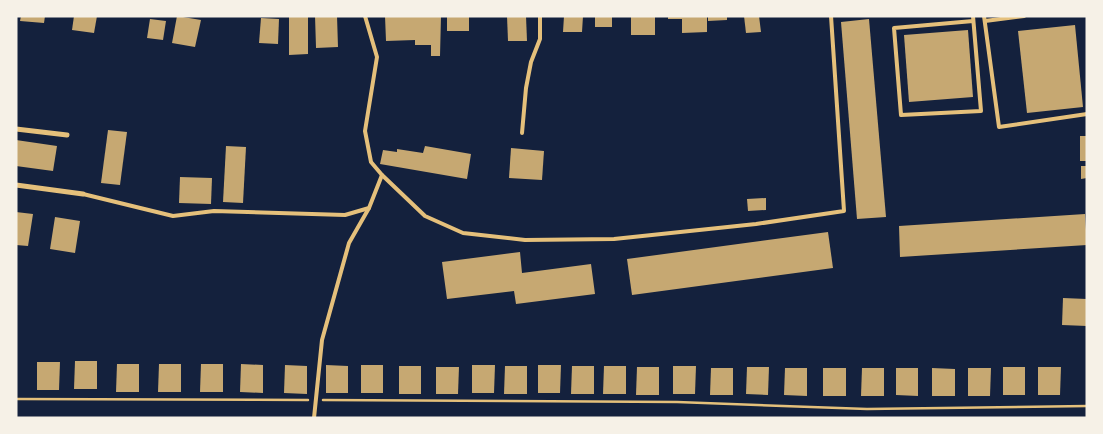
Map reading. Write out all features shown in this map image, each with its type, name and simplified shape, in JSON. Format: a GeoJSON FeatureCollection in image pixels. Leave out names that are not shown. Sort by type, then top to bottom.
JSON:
{"type":"FeatureCollection","features":[{"type":"Feature","properties":{"kind":"street"},"geometry":{"type":"LineString","coordinates":[[16,129],[67,135]]}},
{"type":"Feature","properties":{"kind":"street"},"geometry":{"type":"LineString","coordinates":[[16,185],[83,194]]}},
{"type":"Feature","properties":{"kind":"lane"},"geometry":{"type":"LineString","coordinates":[[364,16],[377,57],[365,131],[372,162],[382,175],[425,216],[463,233],[525,240],[614,239],[756,224],[844,211],[831,16]]}},
{"type":"Feature","properties":{"kind":"lane"},"geometry":{"type":"LineString","coordinates":[[522,133],[526,88],[531,62],[540,39],[540,16]]}},
{"type":"Feature","properties":{"kind":"lane"},"geometry":{"type":"LineString","coordinates":[[1024,16],[984,19],[999,127],[1087,114]]}},
{"type":"Feature","properties":{"kind":"lane"},"geometry":{"type":"LineString","coordinates":[[973,18],[981,111],[901,115],[894,28],[973,18]]}},
{"type":"Feature","properties":{"kind":"lane"},"geometry":{"type":"LineString","coordinates":[[314,418],[322,340],[349,243],[369,208],[382,175]]}},
{"type":"Feature","properties":{"kind":"lane"},"geometry":{"type":"LineString","coordinates":[[83,194],[173,216],[214,211],[345,215],[369,208]]}},
{"type":"Feature","properties":{"kind":"path"},"geometry":{"type":"LineString","coordinates":[[16,399],[677,402],[867,409],[1087,406]]}},
{"type":"Feature","properties":{"kind":"building"},"geometry":{"type":"Polygon","coordinates":[[[21,16],[45,16],[44,23],[20,21],[21,16]]]}},
{"type":"Feature","properties":{"kind":"building"},"geometry":{"type":"Polygon","coordinates":[[[74,16],[97,16],[94,33],[72,30],[74,16]]]}},
{"type":"Feature","properties":{"kind":"building"},"geometry":{"type":"Polygon","coordinates":[[[177,16],[201,20],[195,47],[172,43],[177,16]]]}},
{"type":"Feature","properties":{"kind":"building"},"geometry":{"type":"Polygon","coordinates":[[[289,16],[308,16],[308,54],[289,55],[289,16]]]}},
{"type":"Feature","properties":{"kind":"building"},"geometry":{"type":"Polygon","coordinates":[[[315,16],[337,16],[338,47],[316,48],[315,16]]]}},
{"type":"Feature","properties":{"kind":"building"},"geometry":{"type":"Polygon","coordinates":[[[385,16],[441,16],[440,56],[431,56],[431,45],[415,45],[415,40],[386,41],[385,16]]]}},
{"type":"Feature","properties":{"kind":"building"},"geometry":{"type":"Polygon","coordinates":[[[447,16],[469,16],[469,31],[447,31],[447,16]]]}},
{"type":"Feature","properties":{"kind":"building"},"geometry":{"type":"Polygon","coordinates":[[[507,16],[526,16],[527,41],[508,41],[507,16]]]}},
{"type":"Feature","properties":{"kind":"building"},"geometry":{"type":"Polygon","coordinates":[[[564,16],[583,16],[582,32],[563,32],[564,16]]]}},
{"type":"Feature","properties":{"kind":"building"},"geometry":{"type":"Polygon","coordinates":[[[595,16],[612,16],[612,27],[595,27],[595,16]]]}},
{"type":"Feature","properties":{"kind":"building"},"geometry":{"type":"Polygon","coordinates":[[[631,16],[655,16],[655,35],[631,35],[631,16]]]}},
{"type":"Feature","properties":{"kind":"building"},"geometry":{"type":"Polygon","coordinates":[[[668,16],[707,16],[707,32],[682,33],[682,19],[668,19],[668,16]]]}},
{"type":"Feature","properties":{"kind":"building"},"geometry":{"type":"Polygon","coordinates":[[[708,16],[727,16],[727,20],[708,21],[708,16]]]}},
{"type":"Feature","properties":{"kind":"building"},"geometry":{"type":"Polygon","coordinates":[[[744,16],[759,16],[761,32],[746,33],[744,16]]]}},
{"type":"Feature","properties":{"kind":"building"},"geometry":{"type":"Polygon","coordinates":[[[261,18],[279,19],[278,44],[259,43],[261,18]]]}},
{"type":"Feature","properties":{"kind":"building"},"geometry":{"type":"Polygon","coordinates":[[[150,19],[166,21],[163,40],[147,38],[150,19]]]}},
{"type":"Feature","properties":{"kind":"building"},"geometry":{"type":"Polygon","coordinates":[[[869,19],[886,217],[857,219],[841,22],[869,19]]]}},
{"type":"Feature","properties":{"kind":"building"},"geometry":{"type":"Polygon","coordinates":[[[1075,25],[1083,107],[1027,113],[1018,31],[1075,25]]]}},
{"type":"Feature","properties":{"kind":"building"},"geometry":{"type":"Polygon","coordinates":[[[968,30],[973,97],[909,102],[904,35],[968,30]]]}},
{"type":"Feature","properties":{"kind":"building"},"geometry":{"type":"Polygon","coordinates":[[[108,130],[127,132],[120,185],[101,183],[108,130]]]}},
{"type":"Feature","properties":{"kind":"building"},"geometry":{"type":"Polygon","coordinates":[[[1080,136],[1087,136],[1087,161],[1080,161],[1080,136]]]}},
{"type":"Feature","properties":{"kind":"building"},"geometry":{"type":"Polygon","coordinates":[[[16,140],[57,146],[53,171],[16,166],[16,140]]]}},
{"type":"Feature","properties":{"kind":"building"},"geometry":{"type":"Polygon","coordinates":[[[226,146],[246,147],[243,203],[223,202],[226,146]]]}},
{"type":"Feature","properties":{"kind":"building"},"geometry":{"type":"Polygon","coordinates":[[[425,146],[471,154],[467,179],[380,164],[383,150],[397,152],[397,149],[423,153],[425,146]]]}},
{"type":"Feature","properties":{"kind":"building"},"geometry":{"type":"Polygon","coordinates":[[[511,148],[544,151],[542,180],[509,178],[511,148]]]}},
{"type":"Feature","properties":{"kind":"building"},"geometry":{"type":"Polygon","coordinates":[[[1081,166],[1087,166],[1087,178],[1081,179],[1081,166]]]}},
{"type":"Feature","properties":{"kind":"building"},"geometry":{"type":"Polygon","coordinates":[[[180,177],[212,178],[211,204],[179,203],[180,177]]]}},
{"type":"Feature","properties":{"kind":"building"},"geometry":{"type":"Polygon","coordinates":[[[766,198],[766,210],[748,211],[747,199],[766,198]]]}},
{"type":"Feature","properties":{"kind":"building"},"geometry":{"type":"Polygon","coordinates":[[[16,212],[33,214],[28,246],[16,245],[16,212]]]}},
{"type":"Feature","properties":{"kind":"building"},"geometry":{"type":"Polygon","coordinates":[[[1085,214],[1087,245],[900,257],[899,226],[1085,214]]]}},
{"type":"Feature","properties":{"kind":"building"},"geometry":{"type":"Polygon","coordinates":[[[55,217],[80,221],[75,253],[50,249],[55,217]]]}},
{"type":"Feature","properties":{"kind":"building"},"geometry":{"type":"Polygon","coordinates":[[[828,232],[833,268],[632,295],[627,259],[828,232]]]}},
{"type":"Feature","properties":{"kind":"building"},"geometry":{"type":"Polygon","coordinates":[[[520,252],[522,273],[591,264],[595,294],[516,304],[514,291],[447,299],[442,262],[520,252]]]}},
{"type":"Feature","properties":{"kind":"building"},"geometry":{"type":"Polygon","coordinates":[[[1063,298],[1087,299],[1087,326],[1062,325],[1063,298]]]}},
{"type":"Feature","properties":{"kind":"building"},"geometry":{"type":"Polygon","coordinates":[[[75,361],[97,361],[97,389],[74,389],[75,361]]]}},
{"type":"Feature","properties":{"kind":"building"},"geometry":{"type":"Polygon","coordinates":[[[37,362],[60,362],[59,390],[37,390],[37,362]]]}},
{"type":"Feature","properties":{"kind":"building"},"geometry":{"type":"Polygon","coordinates":[[[117,364],[139,364],[139,392],[116,392],[117,364]]]}},
{"type":"Feature","properties":{"kind":"building"},"geometry":{"type":"Polygon","coordinates":[[[159,364],[181,364],[181,392],[158,392],[159,364]]]}},
{"type":"Feature","properties":{"kind":"building"},"geometry":{"type":"Polygon","coordinates":[[[201,364],[223,364],[223,392],[200,392],[201,364]]]}},
{"type":"Feature","properties":{"kind":"building"},"geometry":{"type":"Polygon","coordinates":[[[241,364],[263,365],[263,393],[240,392],[241,364]]]}},
{"type":"Feature","properties":{"kind":"building"},"geometry":{"type":"Polygon","coordinates":[[[285,365],[307,366],[307,394],[284,393],[285,365]]]}},
{"type":"Feature","properties":{"kind":"building"},"geometry":{"type":"Polygon","coordinates":[[[326,365],[348,366],[348,393],[326,393],[326,365]]]}},
{"type":"Feature","properties":{"kind":"building"},"geometry":{"type":"Polygon","coordinates":[[[361,365],[383,365],[383,393],[361,393],[361,365]]]}},
{"type":"Feature","properties":{"kind":"building"},"geometry":{"type":"Polygon","coordinates":[[[472,365],[495,365],[494,393],[472,393],[472,365]]]}},
{"type":"Feature","properties":{"kind":"building"},"geometry":{"type":"Polygon","coordinates":[[[538,365],[561,365],[560,393],[538,393],[538,365]]]}},
{"type":"Feature","properties":{"kind":"building"},"geometry":{"type":"Polygon","coordinates":[[[399,366],[421,366],[421,394],[399,394],[399,366]]]}},
{"type":"Feature","properties":{"kind":"building"},"geometry":{"type":"Polygon","coordinates":[[[505,366],[527,366],[527,394],[504,394],[505,366]]]}},
{"type":"Feature","properties":{"kind":"building"},"geometry":{"type":"Polygon","coordinates":[[[572,366],[594,366],[594,394],[571,394],[572,366]]]}},
{"type":"Feature","properties":{"kind":"building"},"geometry":{"type":"Polygon","coordinates":[[[604,366],[626,366],[626,394],[603,394],[604,366]]]}},
{"type":"Feature","properties":{"kind":"building"},"geometry":{"type":"Polygon","coordinates":[[[673,366],[696,366],[695,394],[673,394],[673,366]]]}},
{"type":"Feature","properties":{"kind":"building"},"geometry":{"type":"Polygon","coordinates":[[[436,367],[459,367],[458,394],[436,394],[436,367]]]}},
{"type":"Feature","properties":{"kind":"building"},"geometry":{"type":"Polygon","coordinates":[[[637,367],[659,367],[659,395],[636,395],[637,367]]]}},
{"type":"Feature","properties":{"kind":"building"},"geometry":{"type":"Polygon","coordinates":[[[747,367],[769,367],[768,395],[746,394],[747,367]]]}},
{"type":"Feature","properties":{"kind":"building"},"geometry":{"type":"Polygon","coordinates":[[[1003,367],[1025,367],[1025,395],[1003,395],[1003,367]]]}},
{"type":"Feature","properties":{"kind":"building"},"geometry":{"type":"Polygon","coordinates":[[[1038,367],[1061,367],[1060,395],[1038,395],[1038,367]]]}},
{"type":"Feature","properties":{"kind":"building"},"geometry":{"type":"Polygon","coordinates":[[[711,368],[733,368],[733,395],[710,395],[711,368]]]}},
{"type":"Feature","properties":{"kind":"building"},"geometry":{"type":"Polygon","coordinates":[[[785,368],[807,368],[807,396],[784,395],[785,368]]]}},
{"type":"Feature","properties":{"kind":"building"},"geometry":{"type":"Polygon","coordinates":[[[823,368],[846,368],[846,396],[823,396],[823,368]]]}},
{"type":"Feature","properties":{"kind":"building"},"geometry":{"type":"Polygon","coordinates":[[[862,368],[884,368],[884,396],[861,396],[862,368]]]}},
{"type":"Feature","properties":{"kind":"building"},"geometry":{"type":"Polygon","coordinates":[[[896,368],[918,368],[918,396],[896,395],[896,368]]]}},
{"type":"Feature","properties":{"kind":"building"},"geometry":{"type":"Polygon","coordinates":[[[932,368],[955,369],[955,396],[932,396],[932,368]]]}},
{"type":"Feature","properties":{"kind":"building"},"geometry":{"type":"Polygon","coordinates":[[[968,368],[991,368],[990,396],[968,396],[968,368]]]}}]}
